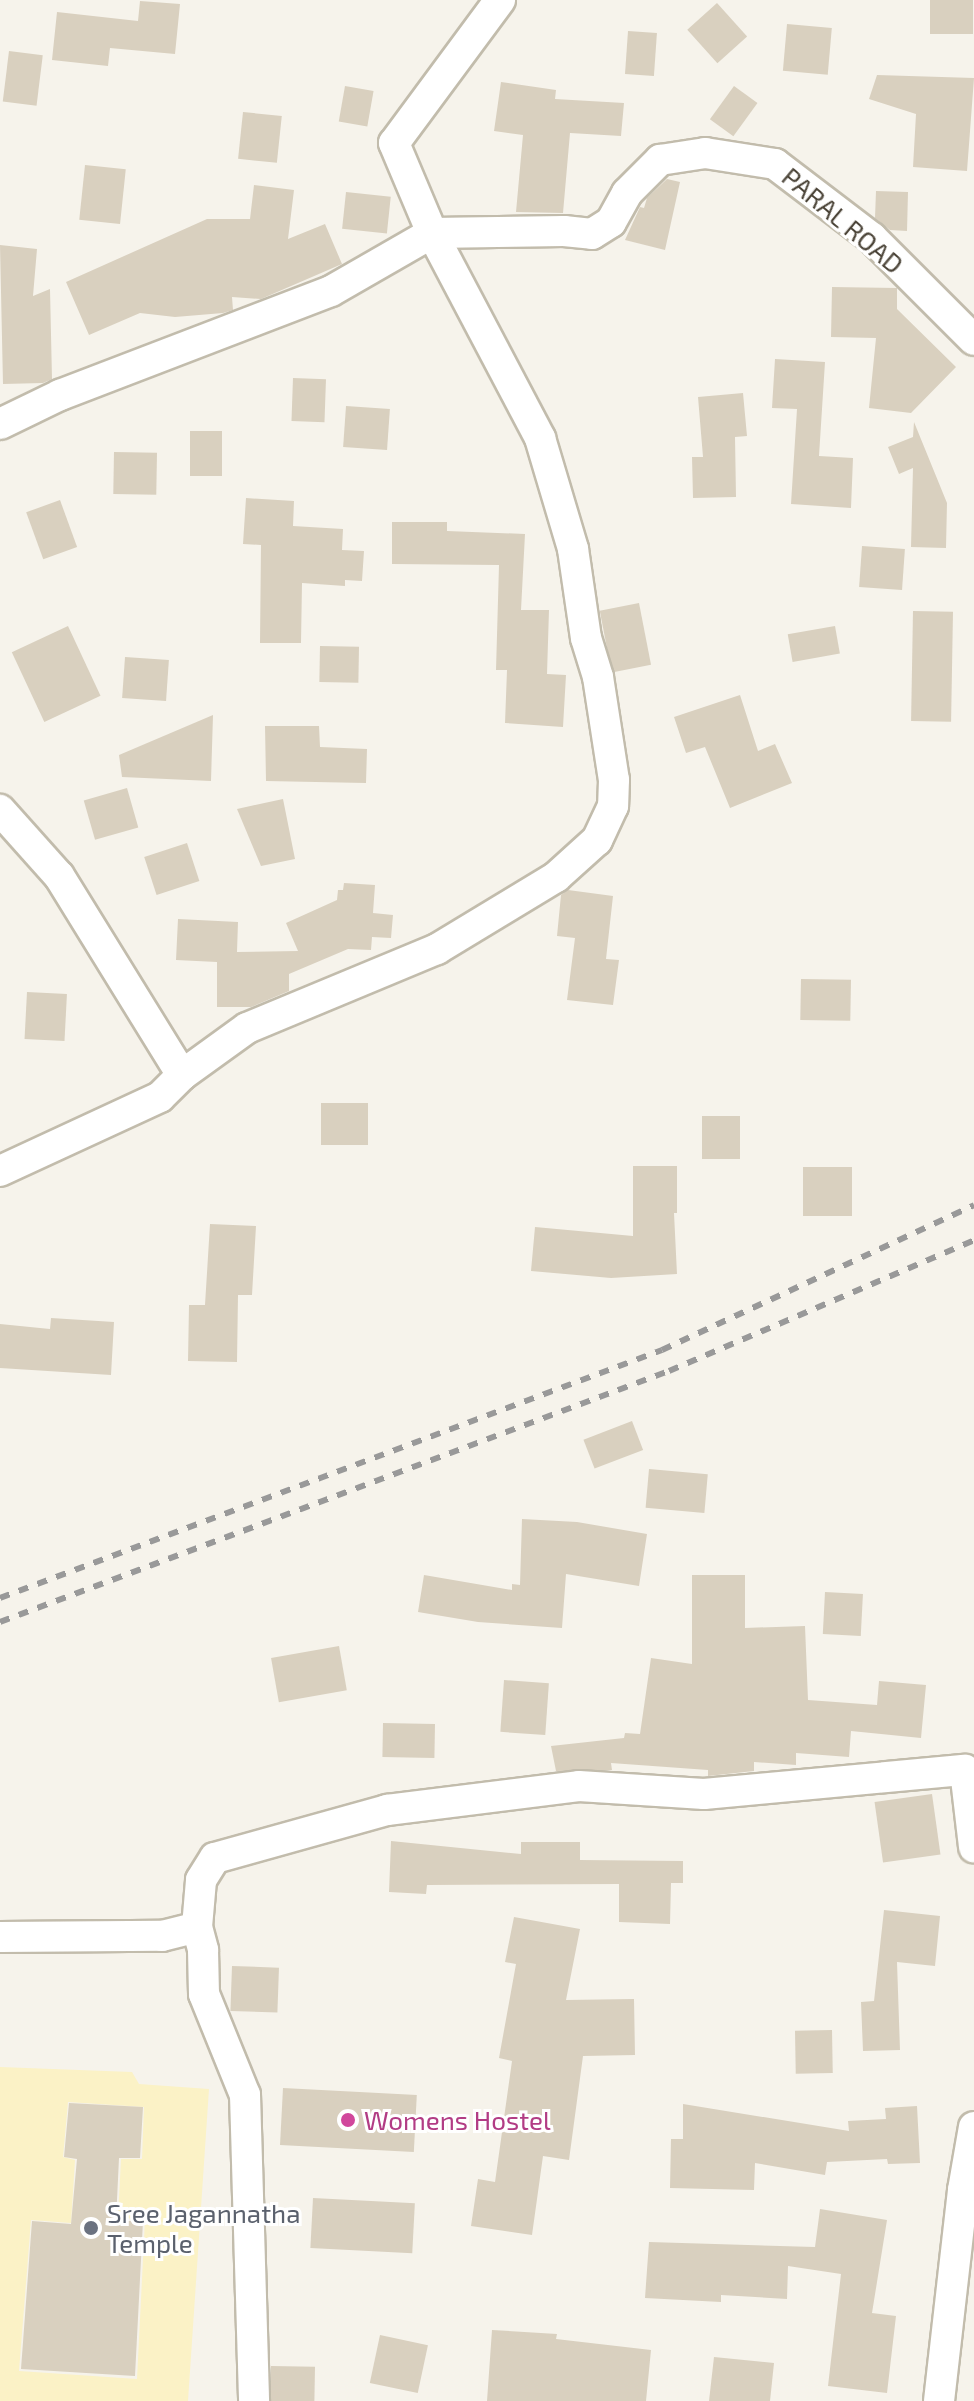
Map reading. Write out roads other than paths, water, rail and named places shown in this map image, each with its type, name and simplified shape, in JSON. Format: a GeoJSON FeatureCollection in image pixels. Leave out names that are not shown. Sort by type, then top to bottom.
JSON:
{"type":"FeatureCollection","features":[{"type":"Feature","properties":{"kind":"street"},"geometry":{"type":"LineString","coordinates":[[0,1171],[160,1097],[182,1075],[247,1028],[437,949],[556,877],[597,840],[613,806],[614,780],[598,677],[586,638],[573,549],[540,438],[432,233],[394,143],[500,0]]}},
{"type":"Feature","properties":{"kind":"street","name":"PARAL ROAD"},"geometry":{"type":"LineString","coordinates":[[432,233],[564,231],[592,234],[611,222],[627,193],[660,160],[705,153],[775,164],[872,238],[974,340]]}},
{"type":"Feature","properties":{"kind":"street"},"geometry":{"type":"LineString","coordinates":[[0,424],[60,395],[331,291],[432,233]]}},
{"type":"Feature","properties":{"kind":"street"},"geometry":{"type":"LineString","coordinates":[[0,810],[59,876],[182,1075]]}},
{"type":"Feature","properties":{"kind":"street"},"geometry":{"type":"LineString","coordinates":[[254,2401],[245,2095],[204,1994],[203,1950],[197,1927],[201,1880],[215,1858],[387,1810],[579,1786],[704,1794],[965,1770],[974,1847]]}},
{"type":"Feature","properties":{"kind":"street"},"geometry":{"type":"LineString","coordinates":[[0,1937],[162,1936],[197,1927]]}},
{"type":"Feature","properties":{"kind":"street"},"geometry":{"type":"LineString","coordinates":[[939,2401],[963,2190],[974,2127]]}},
{"type":"Feature","properties":{"kind":"railway"},"geometry":{"type":"LineString","coordinates":[[0,1598],[662,1350],[974,1205]]}},
{"type":"Feature","properties":{"kind":"railway"},"geometry":{"type":"LineString","coordinates":[[0,1622],[669,1371],[974,1240]]}},
{"type":"Feature","properties":{"kind":"place","name":"Womens Hostel"},"geometry":{"type":"Point","coordinates":[348,2120]}},
{"type":"Feature","properties":{"kind":"place","name":"Sree Jagannatha Temple"},"geometry":{"type":"Point","coordinates":[91,2228]}}]}
